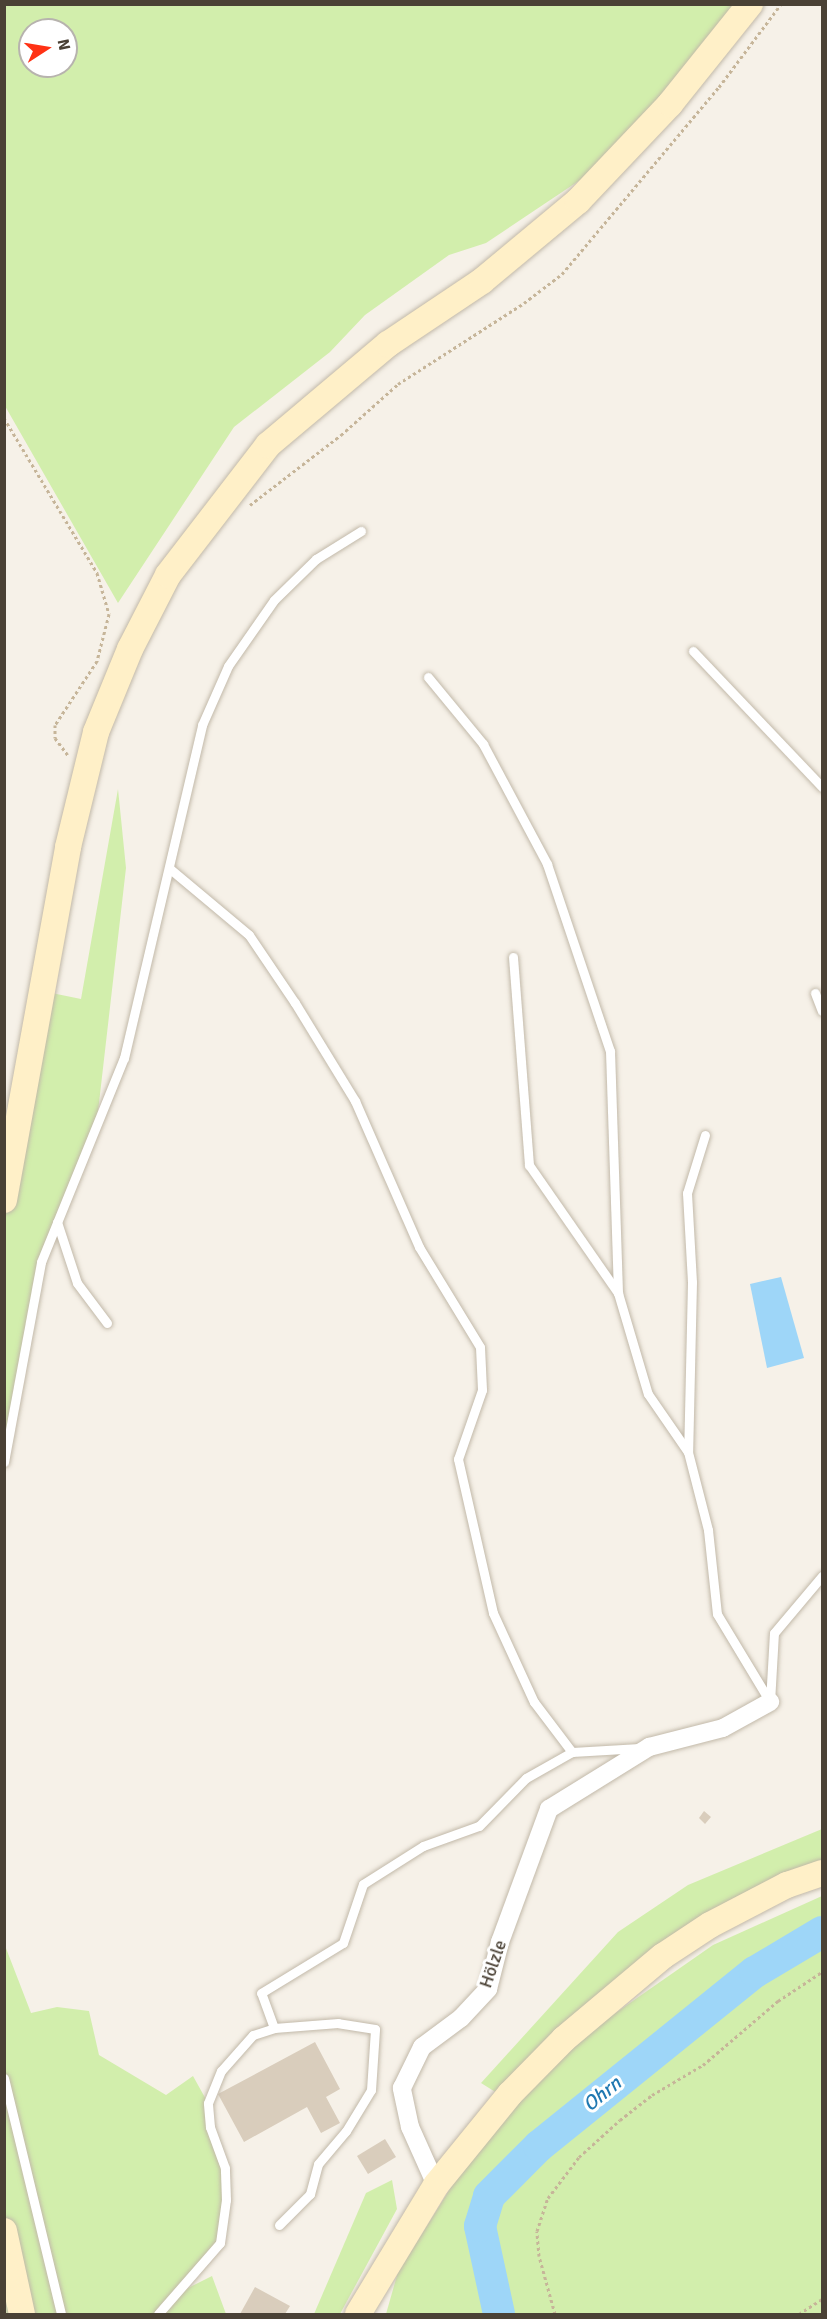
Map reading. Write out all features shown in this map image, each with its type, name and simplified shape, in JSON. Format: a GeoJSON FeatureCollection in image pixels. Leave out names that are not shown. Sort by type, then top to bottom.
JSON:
{"type":"FeatureCollection","features":[{"type":"Feature","properties":{"kind":"main road"},"geometry":{"type":"LineString","coordinates":[[4,1200],[68,847],[96,732],[126,659],[168,575],[268,445],[388,344],[482,281],[578,201],[670,104],[750,4]]}},
{"type":"Feature","properties":{"kind":"main road"},"geometry":{"type":"LineString","coordinates":[[358,2314],[436,2185],[517,2086],[564,2039],[663,1956],[787,1885],[822,1873]]}},
{"type":"Feature","properties":{"kind":"main road"},"geometry":{"type":"LineString","coordinates":[[4,2231],[22,2314]]}},
{"type":"Feature","properties":{"kind":"street","name":"Hölzle"},"geometry":{"type":"LineString","coordinates":[[436,2185],[410,2127],[402,2088],[422,2047],[461,2019],[488,1989],[500,1942],[549,1809],[649,1747],[723,1728],[770,1702]]}},
{"type":"Feature","properties":{"kind":"lane"},"geometry":{"type":"LineString","coordinates":[[4,1462],[41,1262],[124,1058],[202,725],[228,666],[274,600],[316,559],[361,531]]}},
{"type":"Feature","properties":{"kind":"lane"},"geometry":{"type":"LineString","coordinates":[[693,651],[822,787]]}},
{"type":"Feature","properties":{"kind":"lane"},"geometry":{"type":"LineString","coordinates":[[428,677],[483,744],[547,864],[610,1051],[618,1293],[648,1394],[688,1452]]}},
{"type":"Feature","properties":{"kind":"lane"},"geometry":{"type":"LineString","coordinates":[[170,868],[249,935],[295,1003],[355,1101],[419,1247],[480,1347],[482,1390],[458,1459],[479,1556],[493,1613],[534,1702],[572,1752]]}},
{"type":"Feature","properties":{"kind":"lane"},"geometry":{"type":"LineString","coordinates":[[513,957],[529,1165],[618,1293]]}},
{"type":"Feature","properties":{"kind":"lane"},"geometry":{"type":"LineString","coordinates":[[815,993],[822,1011]]}},
{"type":"Feature","properties":{"kind":"lane"},"geometry":{"type":"LineString","coordinates":[[705,1135],[687,1194],[692,1282],[688,1452],[708,1530],[717,1614],[770,1702]]}},
{"type":"Feature","properties":{"kind":"lane"},"geometry":{"type":"LineString","coordinates":[[57,1222],[77,1283],[107,1323]]}},
{"type":"Feature","properties":{"kind":"lane"},"geometry":{"type":"LineString","coordinates":[[770,1702],[774,1633],[822,1575]]}},
{"type":"Feature","properties":{"kind":"lane"},"geometry":{"type":"LineString","coordinates":[[274,2028],[261,1993],[343,1943],[363,1884],[423,1846],[479,1826],[526,1778],[572,1752],[649,1747]]}},
{"type":"Feature","properties":{"kind":"lane"},"geometry":{"type":"LineString","coordinates":[[158,2314],[220,2243],[226,2200],[225,2168],[210,2127],[208,2103],[221,2071],[253,2035],[274,2028],[338,2023],[375,2029],[371,2090],[346,2131],[318,2164],[310,2194],[279,2225]]}},
{"type":"Feature","properties":{"kind":"lane"},"geometry":{"type":"LineString","coordinates":[[4,2078],[61,2314]]}},
{"type":"Feature","properties":{"kind":"path"},"geometry":{"type":"LineString","coordinates":[[243,510],[341,435],[398,384],[524,303],[562,274],[719,87],[781,4]]}},
{"type":"Feature","properties":{"kind":"path"},"geometry":{"type":"LineString","coordinates":[[4,418],[97,573],[109,615],[97,662],[55,724],[56,738],[63,752],[88,766]]}},
{"type":"Feature","properties":{"kind":"path"},"geometry":{"type":"LineString","coordinates":[[555,2314],[538,2256],[537,2231],[548,2198],[567,2174],[620,2120],[652,2095],[703,2065],[778,2001],[822,1972]]}},
{"type":"Feature","properties":{"kind":"path"},"geometry":{"type":"LineString","coordinates":[[800,2314],[822,2299]]}},
{"type":"Feature","properties":{"kind":"green space"},"geometry":{"type":"Polygon","coordinates":[[[4,5],[734,5],[613,158],[486,243],[449,255],[365,315],[330,352],[234,427],[118,603],[5,406],[4,5]]]}},
{"type":"Feature","properties":{"kind":"green space"},"geometry":{"type":"Polygon","coordinates":[[[118,789],[126,868],[96,1129],[41,1262],[5,1462],[5,1200],[42,991],[81,999],[118,789]]]}},
{"type":"Feature","properties":{"kind":"green space"},"geometry":{"type":"Polygon","coordinates":[[[822,1829],[822,1864],[797,1872],[497,2093],[481,2083],[618,1932],[688,1885],[822,1829]]]}},
{"type":"Feature","properties":{"kind":"green space"},"geometry":{"type":"Polygon","coordinates":[[[822,1896],[822,2314],[386,2314],[398,2272],[482,2138],[584,2035],[713,1945],[822,1896]]]}},
{"type":"Feature","properties":{"kind":"green space"},"geometry":{"type":"Polygon","coordinates":[[[4,1943],[31,2013],[57,2007],[89,2011],[99,2055],[166,2095],[193,2076],[208,2103],[225,2168],[220,2243],[180,2292],[212,2276],[226,2314],[5,2314],[4,1943]]]}},
{"type":"Feature","properties":{"kind":"green space"},"geometry":{"type":"Polygon","coordinates":[[[392,2180],[397,2209],[340,2314],[314,2314],[366,2193],[392,2180]]]}},
{"type":"Feature","properties":{"kind":"water"},"geometry":{"type":"Polygon","coordinates":[[[781,1277],[804,1358],[767,1368],[750,1284],[781,1277]]]}},
{"type":"Feature","properties":{"kind":"building"},"geometry":{"type":"Polygon","coordinates":[[[704,1811],[711,1817],[705,1824],[699,1818],[704,1811]]]}},
{"type":"Feature","properties":{"kind":"building"},"geometry":{"type":"Polygon","coordinates":[[[315,2042],[340,2089],[326,2097],[340,2123],[321,2133],[307,2107],[244,2142],[218,2094],[315,2042]]]}},
{"type":"Feature","properties":{"kind":"building"},"geometry":{"type":"Polygon","coordinates":[[[385,2139],[396,2157],[368,2174],[357,2156],[385,2139]]]}},
{"type":"Feature","properties":{"kind":"building"},"geometry":{"type":"Polygon","coordinates":[[[255,2287],[290,2306],[285,2314],[240,2314],[255,2287]]]}},
{"type":"Feature","properties":{"kind":"waterway","name":"Ohrn"},"geometry":{"type":"LineString","coordinates":[[499,2314],[480,2226],[489,2196],[539,2146],[755,1972],[822,1932]]}}]}
